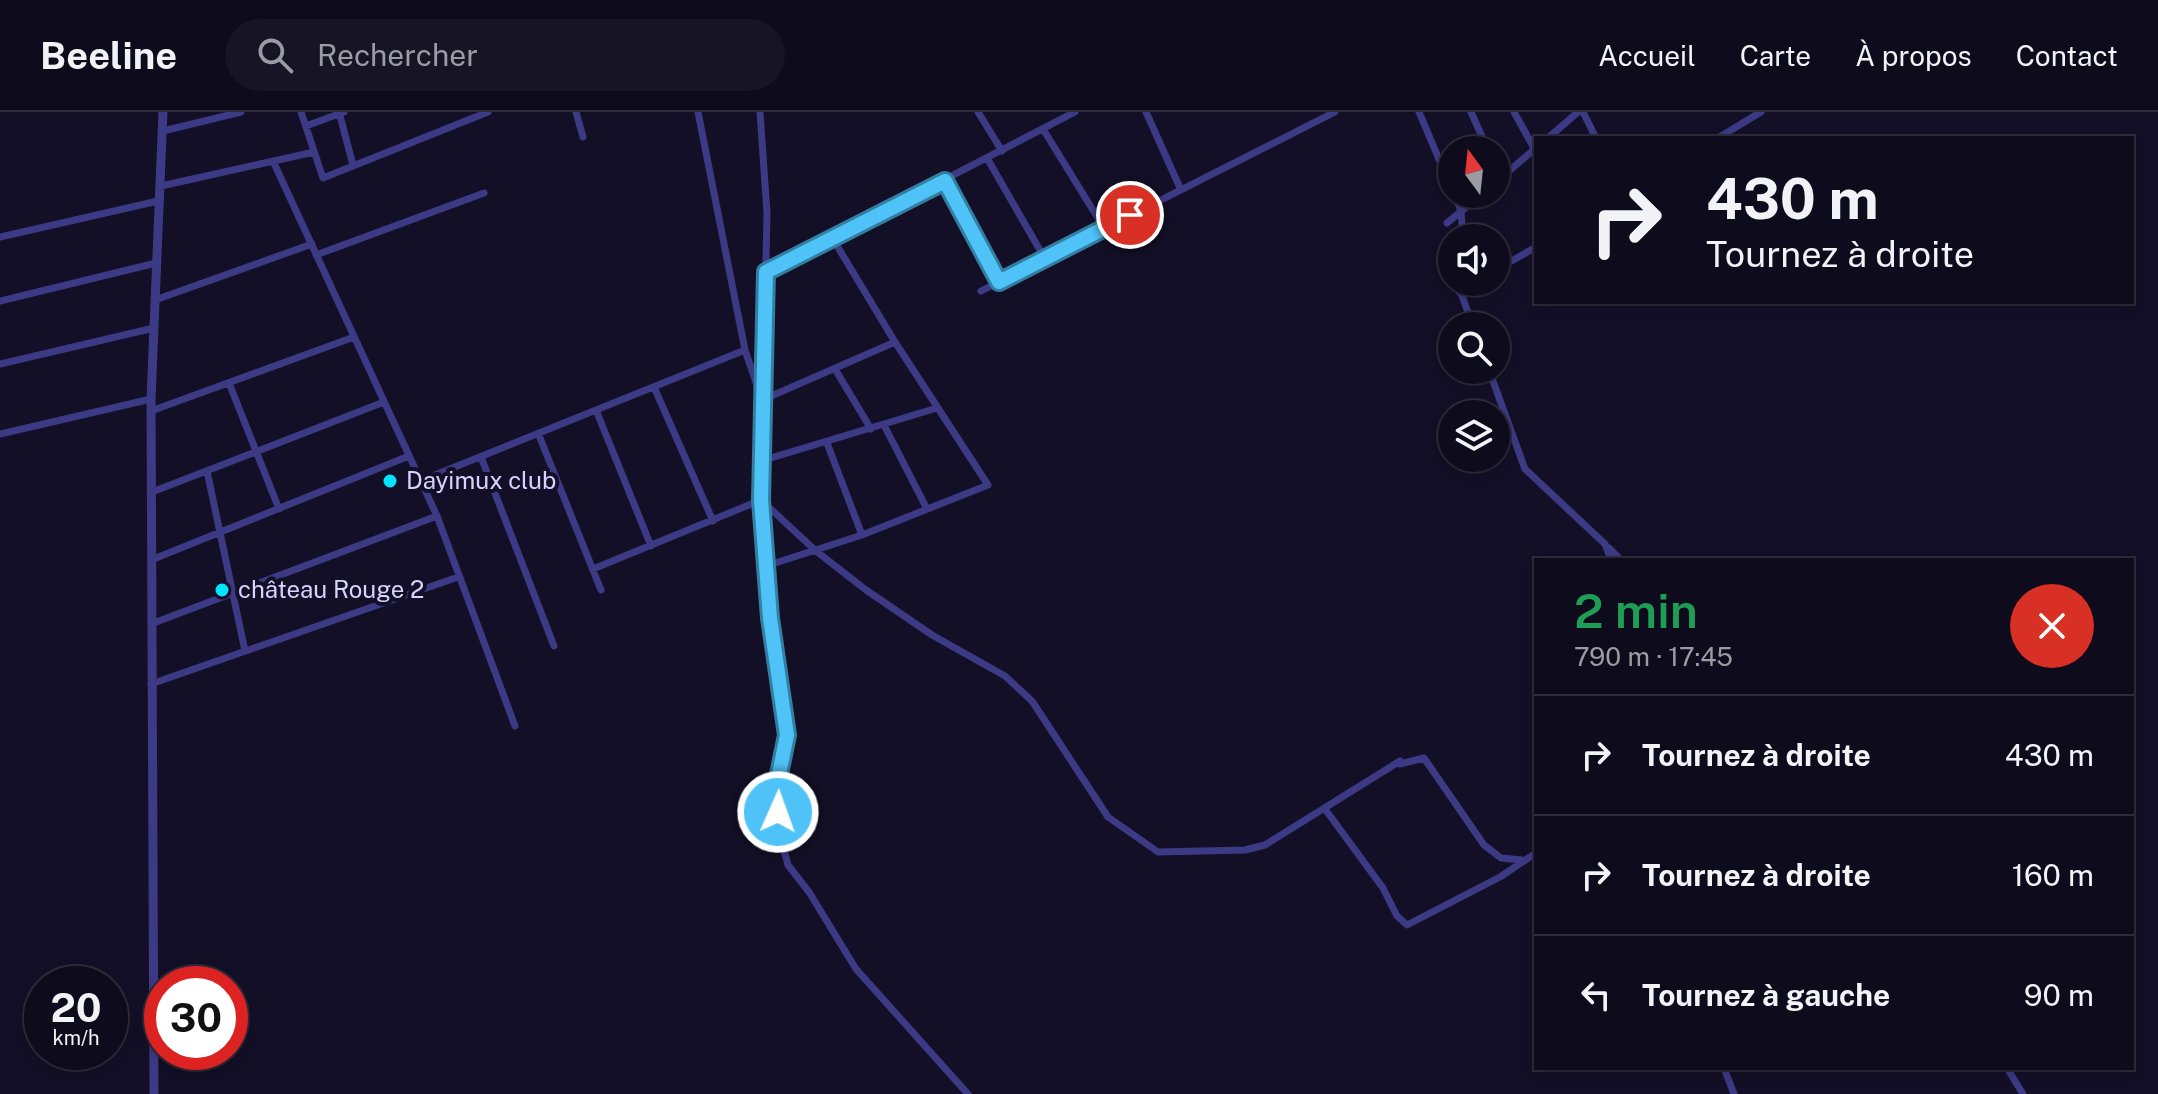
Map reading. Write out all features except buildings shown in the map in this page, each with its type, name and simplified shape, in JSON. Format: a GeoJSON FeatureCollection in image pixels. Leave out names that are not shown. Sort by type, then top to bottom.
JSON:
{"type":"FeatureCollection","features":[{"type":"Feature","properties":{"kind":"street"},"geometry":{"type":"LineString","coordinates":[[154,1094],[151,399],[163,112]]}},
{"type":"Feature","properties":{"kind":"street"},"geometry":{"type":"LineString","coordinates":[[163,131],[241,112]]}},
{"type":"Feature","properties":{"kind":"street"},"geometry":{"type":"LineString","coordinates":[[301,112],[323,178],[488,112]]}},
{"type":"Feature","properties":{"kind":"street"},"geometry":{"type":"LineString","coordinates":[[462,112],[464,121]]}},
{"type":"Feature","properties":{"kind":"street"},"geometry":{"type":"LineString","coordinates":[[576,112],[583,137]]}},
{"type":"Feature","properties":{"kind":"street"},"geometry":{"type":"LineString","coordinates":[[698,112],[745,350],[762,400]]}},
{"type":"Feature","properties":{"kind":"street"},"geometry":{"type":"LineString","coordinates":[[760,112],[767,213],[761,500],[770,618],[787,735],[776,789],[780,835],[788,865],[809,892],[856,969],[968,1094]]}},
{"type":"Feature","properties":{"kind":"street"},"geometry":{"type":"LineString","coordinates":[[978,112],[1002,151]]}},
{"type":"Feature","properties":{"kind":"street"},"geometry":{"type":"LineString","coordinates":[[1146,112],[1181,190]]}},
{"type":"Feature","properties":{"kind":"street"},"geometry":{"type":"LineString","coordinates":[[981,291],[1335,112]]}},
{"type":"Feature","properties":{"kind":"street"},"geometry":{"type":"LineString","coordinates":[[1419,112],[1438,157]]}},
{"type":"Feature","properties":{"kind":"street"},"geometry":{"type":"LineString","coordinates":[[1471,112],[1482,136]]}},
{"type":"Feature","properties":{"kind":"street"},"geometry":{"type":"LineString","coordinates":[[1514,112],[1534,148]]}},
{"type":"Feature","properties":{"kind":"street"},"geometry":{"type":"LineString","coordinates":[[1551,136],[1581,112],[1595,136]]}},
{"type":"Feature","properties":{"kind":"street"},"geometry":{"type":"LineString","coordinates":[[1721,136],[1761,112]]}},
{"type":"Feature","properties":{"kind":"street"},"geometry":{"type":"LineString","coordinates":[[306,126],[341,113],[353,165]]}},
{"type":"Feature","properties":{"kind":"street"},"geometry":{"type":"LineString","coordinates":[[766,272],[1072,113]]}},
{"type":"Feature","properties":{"kind":"street"},"geometry":{"type":"LineString","coordinates":[[1043,129],[1104,228]]}},
{"type":"Feature","properties":{"kind":"street"},"geometry":{"type":"LineString","coordinates":[[1510,171],[1534,151]]}},
{"type":"Feature","properties":{"kind":"street"},"geometry":{"type":"LineString","coordinates":[[161,186],[314,152]]}},
{"type":"Feature","properties":{"kind":"street"},"geometry":{"type":"LineString","coordinates":[[987,158],[1045,259]]}},
{"type":"Feature","properties":{"kind":"street"},"geometry":{"type":"LineString","coordinates":[[273,161],[437,516],[515,726]]}},
{"type":"Feature","properties":{"kind":"street"},"geometry":{"type":"LineString","coordinates":[[945,181],[999,282]]}},
{"type":"Feature","properties":{"kind":"street"},"geometry":{"type":"LineString","coordinates":[[316,255],[484,193]]}},
{"type":"Feature","properties":{"kind":"street"},"geometry":{"type":"LineString","coordinates":[[0,237],[158,201]]}},
{"type":"Feature","properties":{"kind":"street"},"geometry":{"type":"LineString","coordinates":[[1460,208],[1462,224]]}},
{"type":"Feature","properties":{"kind":"street"},"geometry":{"type":"LineString","coordinates":[[1447,223],[1465,208]]}},
{"type":"Feature","properties":{"kind":"street"},"geometry":{"type":"LineString","coordinates":[[766,566],[862,535],[988,485],[895,342],[833,239]]}},
{"type":"Feature","properties":{"kind":"street"},"geometry":{"type":"LineString","coordinates":[[155,300],[312,244]]}},
{"type":"Feature","properties":{"kind":"street"},"geometry":{"type":"LineString","coordinates":[[1510,262],[1534,248]]}},
{"type":"Feature","properties":{"kind":"street"},"geometry":{"type":"LineString","coordinates":[[0,301],[156,263]]}},
{"type":"Feature","properties":{"kind":"street"},"geometry":{"type":"LineString","coordinates":[[0,364],[154,328]]}},
{"type":"Feature","properties":{"kind":"street"},"geometry":{"type":"LineString","coordinates":[[151,411],[354,337]]}},
{"type":"Feature","properties":{"kind":"street"},"geometry":{"type":"LineString","coordinates":[[762,400],[895,342]]}},
{"type":"Feature","properties":{"kind":"street"},"geometry":{"type":"LineString","coordinates":[[420,481],[745,350]]}},
{"type":"Feature","properties":{"kind":"street"},"geometry":{"type":"LineString","coordinates":[[835,369],[871,429]]}},
{"type":"Feature","properties":{"kind":"street"},"geometry":{"type":"LineString","coordinates":[[229,383],[279,509]]}},
{"type":"Feature","properties":{"kind":"street"},"geometry":{"type":"LineString","coordinates":[[1494,384],[1525,469],[1619,558]]}},
{"type":"Feature","properties":{"kind":"street"},"geometry":{"type":"LineString","coordinates":[[654,387],[713,521]]}},
{"type":"Feature","properties":{"kind":"street"},"geometry":{"type":"LineString","coordinates":[[0,434],[151,399]]}},
{"type":"Feature","properties":{"kind":"street"},"geometry":{"type":"LineString","coordinates":[[152,492],[384,402]]}},
{"type":"Feature","properties":{"kind":"street"},"geometry":{"type":"LineString","coordinates":[[761,461],[937,408]]}},
{"type":"Feature","properties":{"kind":"street"},"geometry":{"type":"LineString","coordinates":[[596,410],[651,546]]}},
{"type":"Feature","properties":{"kind":"street"},"geometry":{"type":"LineString","coordinates":[[884,425],[927,509]]}},
{"type":"Feature","properties":{"kind":"street"},"geometry":{"type":"LineString","coordinates":[[538,433],[601,590]]}},
{"type":"Feature","properties":{"kind":"street"},"geometry":{"type":"LineString","coordinates":[[827,443],[862,535]]}},
{"type":"Feature","properties":{"kind":"street"},"geometry":{"type":"LineString","coordinates":[[151,560],[409,456]]}},
{"type":"Feature","properties":{"kind":"street"},"geometry":{"type":"LineString","coordinates":[[481,457],[554,646]]}},
{"type":"Feature","properties":{"kind":"street"},"geometry":{"type":"LineString","coordinates":[[207,471],[245,651]]}},
{"type":"Feature","properties":{"kind":"street"},"geometry":{"type":"LineString","coordinates":[[593,569],[761,500]]}},
{"type":"Feature","properties":{"kind":"street"},"geometry":{"type":"LineString","coordinates":[[761,500],[816,551],[866,590],[932,635],[1005,676],[1032,701],[1108,817],[1158,852],[1245,850],[1265,845],[1400,761],[1400,764],[1424,758],[1484,845],[1501,858],[1522,860]]}},
{"type":"Feature","properties":{"kind":"street"},"geometry":{"type":"LineString","coordinates":[[151,624],[437,516]]}},
{"type":"Feature","properties":{"kind":"street"},"geometry":{"type":"LineString","coordinates":[[1605,544],[1610,558]]}},
{"type":"Feature","properties":{"kind":"street"},"geometry":{"type":"LineString","coordinates":[[151,684],[458,577]]}},
{"type":"Feature","properties":{"kind":"street"},"geometry":{"type":"LineString","coordinates":[[1325,809],[1383,888],[1397,916],[1407,925],[1500,877],[1534,854]]}},
{"type":"Feature","properties":{"kind":"street"},"geometry":{"type":"LineString","coordinates":[[1725,1070],[1734,1094]]}},
{"type":"Feature","properties":{"kind":"street"},"geometry":{"type":"LineString","coordinates":[[2008,1070],[2023,1094]]}},
{"type":"Feature","properties":{"kind":"place","name":"Dayimux club"},"geometry":{"type":"Point","coordinates":[390,481]}},
{"type":"Feature","properties":{"kind":"place","name":"château Rouge 2"},"geometry":{"type":"Point","coordinates":[222,590]}},
{"type":"Feature","properties":{"kind":"route"},"geometry":{"type":"LineString","coordinates":[[778,812],[776,789],[787,735],[770,618],[761,500],[766,272],[945,181],[999,282],[1130,215]]}}]}
